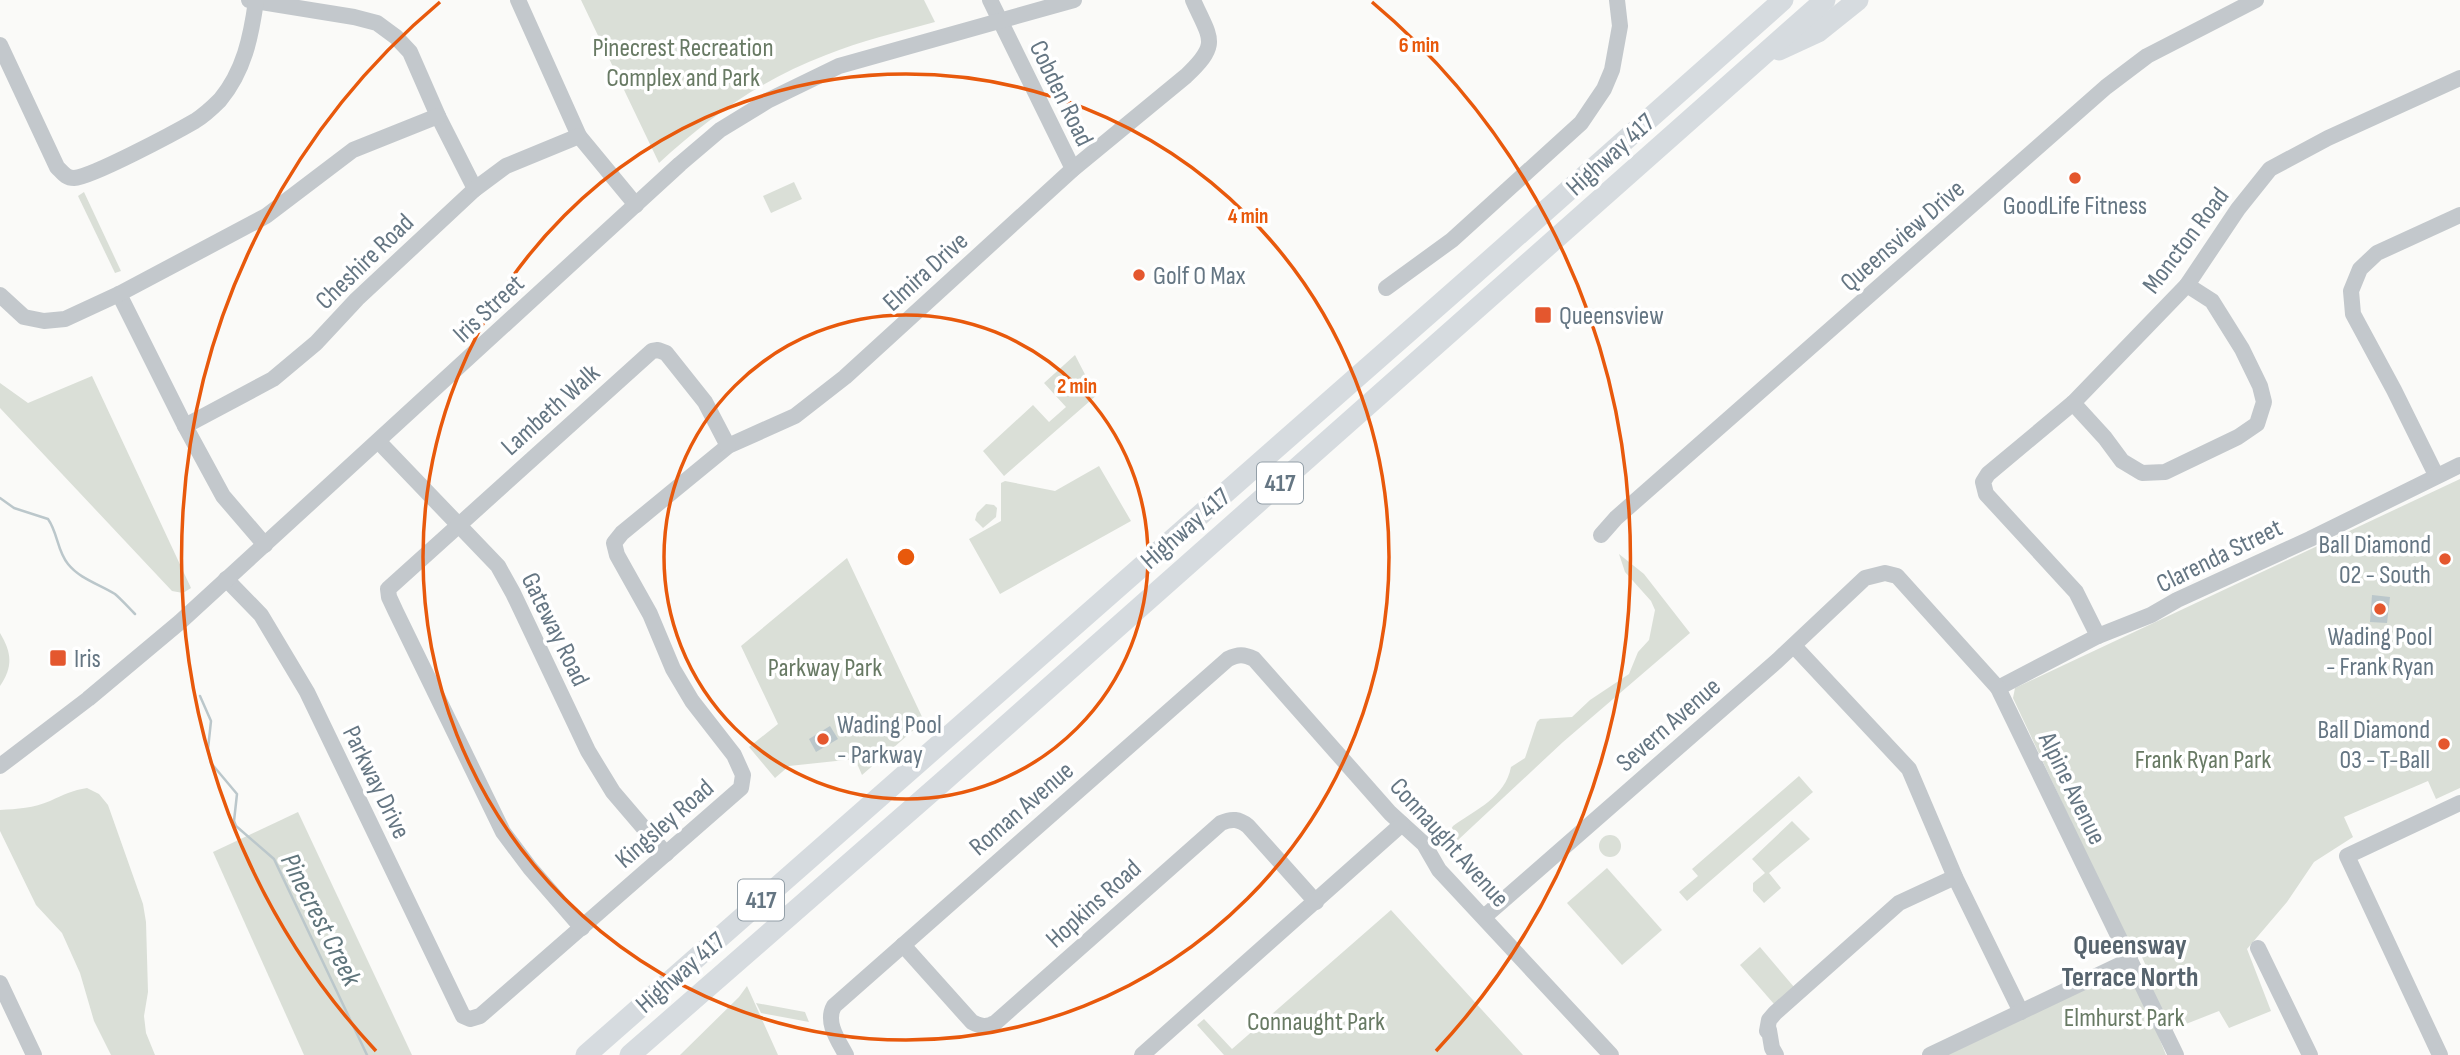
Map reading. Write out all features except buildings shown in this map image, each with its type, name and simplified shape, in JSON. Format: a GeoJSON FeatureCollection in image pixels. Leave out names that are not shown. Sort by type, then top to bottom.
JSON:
{"type":"FeatureCollection","features":[{"type":"Feature","properties":{"kind":"highway","name":"417"},"geometry":{"type":"LineString","coordinates":[[630,1055],[938,786],[1825,0]]}},
{"type":"Feature","properties":{"kind":"highway"},"geometry":{"type":"LineString","coordinates":[[1758,60],[1818,32],[1858,0]]}},
{"type":"Feature","properties":{"kind":"highway","name":"Highway 417"},"geometry":{"type":"LineString","coordinates":[[586,1055],[1462,286],[1779,3]]}},
{"type":"Feature","properties":{"kind":"street"},"geometry":{"type":"LineString","coordinates":[[518,0],[579,136],[636,205]]}},
{"type":"Feature","properties":{"kind":"street","name":"Cobden Road"},"geometry":{"type":"LineString","coordinates":[[990,0],[1073,169]]}},
{"type":"Feature","properties":{"kind":"street","name":"Iris Street"},"geometry":{"type":"LineString","coordinates":[[0,766],[124,670],[379,442],[720,130],[769,100],[839,66],[1074,0]]}},
{"type":"Feature","properties":{"kind":"street","name":"Elmira Drive"},"geometry":{"type":"LineString","coordinates":[[616,540],[678,484],[728,446],[796,416],[823,394],[1073,169],[1203,61],[1210,47],[1209,34],[1192,0]]}},
{"type":"Feature","properties":{"kind":"street"},"geometry":{"type":"LineString","coordinates":[[1386,288],[1452,240],[1581,123],[1604,89],[1612,70],[1620,26],[1617,0]]}},
{"type":"Feature","properties":{"kind":"street","name":"Queensview Drive"},"geometry":{"type":"LineString","coordinates":[[1601,535],[1633,503],[2106,87],[2147,55],[2256,0]]}},
{"type":"Feature","properties":{"kind":"street"},"geometry":{"type":"LineString","coordinates":[[0,45],[57,167],[67,177],[76,178],[102,168],[197,120],[219,100],[243,62],[250,38],[253,1],[377,23],[410,52],[438,116],[475,189]]}},
{"type":"Feature","properties":{"kind":"street","name":"Moncton Road"},"geometry":{"type":"LineString","coordinates":[[2098,636],[2076,592],[1986,494],[1983,482],[1988,474],[2073,403],[2187,285],[2238,209],[2270,169],[2328,138],[2460,78]]}},
{"type":"Feature","properties":{"kind":"street"},"geometry":{"type":"LineString","coordinates":[[0,295],[24,317],[44,321],[65,318],[120,294],[266,216],[353,150],[438,116]]}},
{"type":"Feature","properties":{"kind":"street","name":"Cheshire Road"},"geometry":{"type":"LineString","coordinates":[[185,426],[273,379],[316,342],[357,299],[475,189],[506,166],[579,136]]}},
{"type":"Feature","properties":{"kind":"street"},"geometry":{"type":"LineString","coordinates":[[2436,475],[2353,314],[2351,291],[2360,270],[2377,253],[2460,215]]}},
{"type":"Feature","properties":{"kind":"street"},"geometry":{"type":"LineString","coordinates":[[2073,403],[2122,461],[2142,473],[2165,472],[2238,437],[2257,424],[2263,402],[2260,386],[2242,349],[2212,301],[2187,285]]}},
{"type":"Feature","properties":{"kind":"street"},"geometry":{"type":"LineString","coordinates":[[120,294],[223,496],[265,545]]}},
{"type":"Feature","properties":{"kind":"street","name":"Lambeth Walk"},"geometry":{"type":"LineString","coordinates":[[582,928],[503,832],[396,612],[388,589],[652,351],[666,353],[690,382],[705,402],[728,446]]}},
{"type":"Feature","properties":{"kind":"street","name":"Gateway Road"},"geometry":{"type":"LineString","coordinates":[[379,442],[498,566],[587,751],[613,792],[666,854]]}},
{"type":"Feature","properties":{"kind":"street","name":"Clarenda Street"},"geometry":{"type":"LineString","coordinates":[[1998,688],[2098,636],[2151,615],[2177,600],[2310,539],[2460,465]]}},
{"type":"Feature","properties":{"kind":"street","name":"Kingsley Road"},"geometry":{"type":"LineString","coordinates":[[466,1017],[470,1019],[480,1016],[741,788],[743,775],[734,755],[692,701],[673,669],[650,614],[617,555],[614,543],[616,540]]}},
{"type":"Feature","properties":{"kind":"street","name":"Severn Avenue"},"geometry":{"type":"LineString","coordinates":[[1484,917],[1794,646],[1866,578],[1885,573]]}},
{"type":"Feature","properties":{"kind":"street","name":"Alpine Avenue"},"geometry":{"type":"LineString","coordinates":[[1885,573],[1897,576],[1998,688],[2176,1055]]}},
{"type":"Feature","properties":{"kind":"street","name":"Parkway Drive"},"geometry":{"type":"LineString","coordinates":[[226,579],[261,615],[307,692],[450,990],[466,1017]]}},
{"type":"Feature","properties":{"kind":"street"},"geometry":{"type":"LineString","coordinates":[[1794,646],[1909,769],[1955,877],[2021,1012]]}},
{"type":"Feature","properties":{"kind":"street","name":"Roman Avenue"},"geometry":{"type":"LineString","coordinates":[[846,1055],[830,1017],[834,1006],[1228,659],[1245,654],[1254,659]]}},
{"type":"Feature","properties":{"kind":"street","name":"Connaught Avenue"},"geometry":{"type":"LineString","coordinates":[[1254,659],[1402,824],[1424,844],[1440,870],[1611,1055]]}},
{"type":"Feature","properties":{"kind":"street"},"geometry":{"type":"LineString","coordinates":[[2440,1055],[2347,856],[2459,807]]}},
{"type":"Feature","properties":{"kind":"street","name":"Hopkins Road"},"geometry":{"type":"LineString","coordinates":[[903,945],[972,1022],[989,1026],[1221,823],[1228,820],[1242,821],[1248,826],[1316,902]]}},
{"type":"Feature","properties":{"kind":"street"},"geometry":{"type":"LineString","coordinates":[[1142,1055],[1402,824]]}},
{"type":"Feature","properties":{"kind":"street"},"geometry":{"type":"LineString","coordinates":[[1776,1055],[1769,1030],[1767,1031],[1769,1020],[1782,1005],[1899,903],[1955,877]]}},
{"type":"Feature","properties":{"kind":"street"},"geometry":{"type":"LineString","coordinates":[[2258,948],[2311,1055]]}},
{"type":"Feature","properties":{"kind":"street"},"geometry":{"type":"LineString","coordinates":[[1930,1055],[2130,960]]}},
{"type":"Feature","properties":{"kind":"street"},"geometry":{"type":"LineString","coordinates":[[0,983],[34,1055]]}},
{"type":"Feature","properties":{"kind":"green space","name":"Pinecrest Recreation Complex and Park"},"geometry":{"type":"Polygon","coordinates":[[[581,0],[924,0],[935,22],[853,45],[780,76],[717,115],[659,163],[581,0]]]}},
{"type":"Feature","properties":{"kind":"green space"},"geometry":{"type":"Polygon","coordinates":[[[794,182],[802,199],[771,213],[763,196],[794,182]]]}},
{"type":"Feature","properties":{"kind":"green space"},"geometry":{"type":"Polygon","coordinates":[[[84,192],[121,271],[115,273],[78,196],[84,192]]]}},
{"type":"Feature","properties":{"kind":"green space"},"geometry":{"type":"Polygon","coordinates":[[[1075,355],[1092,388],[1098,394],[1004,476],[983,451],[1033,405],[1049,422],[1066,407],[1044,383],[1075,355]]]}},
{"type":"Feature","properties":{"kind":"green space"},"geometry":{"type":"Polygon","coordinates":[[[92,376],[191,588],[183,593],[172,591],[0,408],[0,383],[28,403],[92,376]]]}},
{"type":"Feature","properties":{"kind":"green space"},"geometry":{"type":"Polygon","coordinates":[[[1099,466],[1131,521],[1000,594],[969,539],[1001,521],[1001,483],[1005,481],[1055,491],[1099,466]]]}},
{"type":"Feature","properties":{"kind":"green space","name":"Frank Ryan Park"},"geometry":{"type":"Polygon","coordinates":[[[2460,479],[2460,788],[2436,799],[2428,781],[2344,817],[2353,837],[2314,862],[2287,902],[2247,949],[2271,1011],[2229,1028],[2219,1011],[2158,1035],[2166,1055],[1943,1055],[2104,979],[2110,982],[2146,966],[2141,955],[2136,957],[2133,954],[2013,698],[2015,688],[2460,479]]]}},
{"type":"Feature","properties":{"kind":"green space"},"geometry":{"type":"Polygon","coordinates":[[[986,504],[997,508],[996,517],[983,528],[975,520],[977,513],[986,504]]]}},
{"type":"Feature","properties":{"kind":"green space"},"geometry":{"type":"Polygon","coordinates":[[[1619,554],[1644,574],[1690,633],[1563,742],[1458,840],[1449,833],[1453,826],[1489,801],[1503,786],[1511,767],[1525,758],[1537,722],[1540,719],[1572,717],[1590,700],[1629,674],[1638,652],[1649,640],[1655,610],[1651,601],[1625,572],[1619,554]]]}},
{"type":"Feature","properties":{"kind":"green space","name":"Parkway Park"},"geometry":{"type":"Polygon","coordinates":[[[847,558],[924,721],[862,775],[855,759],[789,766],[775,778],[749,747],[778,724],[741,646],[847,558]]]}},
{"type":"Feature","properties":{"kind":"green space"},"geometry":{"type":"Polygon","coordinates":[[[0,633],[9,654],[9,666],[0,686],[0,633]]]}},
{"type":"Feature","properties":{"kind":"green space"},"geometry":{"type":"Polygon","coordinates":[[[1799,776],[1813,792],[1687,901],[1679,892],[1698,876],[1692,869],[1799,776]]]}},
{"type":"Feature","properties":{"kind":"green space"},"geometry":{"type":"Polygon","coordinates":[[[87,788],[99,794],[108,805],[143,904],[148,992],[144,1016],[146,1033],[155,1055],[111,1055],[94,1021],[80,973],[62,933],[36,905],[0,831],[0,810],[38,805],[87,788]]]}},
{"type":"Feature","properties":{"kind":"green space"},"geometry":{"type":"Polygon","coordinates":[[[298,812],[412,1055],[304,1055],[213,852],[298,812]]]}},
{"type":"Feature","properties":{"kind":"green space"},"geometry":{"type":"Polygon","coordinates":[[[1792,821],[1810,839],[1769,873],[1781,888],[1764,903],[1753,891],[1753,883],[1765,873],[1752,859],[1792,821]]]}},
{"type":"Feature","properties":{"kind":"green space"},"geometry":{"type":"Polygon","coordinates":[[[1610,835],[1620,842],[1621,846],[1614,856],[1610,857],[1600,850],[1599,846],[1606,836],[1610,835]]]}},
{"type":"Feature","properties":{"kind":"green space"},"geometry":{"type":"Polygon","coordinates":[[[1607,868],[1662,930],[1622,965],[1567,903],[1607,868]]]}},
{"type":"Feature","properties":{"kind":"green space","name":"Connaught Park"},"geometry":{"type":"Polygon","coordinates":[[[1391,910],[1523,1055],[1224,1055],[1197,1025],[1204,1019],[1232,1049],[1391,910]]]}},
{"type":"Feature","properties":{"kind":"green space"},"geometry":{"type":"Polygon","coordinates":[[[1760,947],[1794,987],[1774,1004],[1740,965],[1760,947]]]}},
{"type":"Feature","properties":{"kind":"green space"},"geometry":{"type":"Polygon","coordinates":[[[747,986],[778,1055],[680,1055],[739,997],[747,986]]]}},
{"type":"Feature","properties":{"kind":"green space"},"geometry":{"type":"Polygon","coordinates":[[[756,1003],[805,1012],[809,1022],[761,1013],[756,1003]]]}},
{"type":"Feature","properties":{"kind":"shaded area","name":"Wading Pool - Frank Ryan"},"geometry":{"type":"Polygon","coordinates":[[[2372,595],[2390,597],[2387,623],[2370,622],[2372,595]]]}},
{"type":"Feature","properties":{"kind":"shaded area","name":"Wading Pool - Parkway"},"geometry":{"type":"Polygon","coordinates":[[[830,726],[838,739],[816,752],[809,739],[830,726]]]}},
{"type":"Feature","properties":{"kind":"waterway","name":"Pinecrest Creek"},"geometry":{"type":"LineString","coordinates":[[0,498],[14,508],[48,519],[68,564],[84,577],[115,594],[135,614]]}},
{"type":"Feature","properties":{"kind":"waterway","name":"Pinecrest Creek"},"geometry":{"type":"LineString","coordinates":[[200,696],[211,721],[208,749],[211,763],[237,794],[234,821],[236,826],[274,859],[367,1055]]}},
{"type":"Feature","properties":{"kind":"place","name":"GoodLife Fitness"},"geometry":{"type":"Point","coordinates":[2075,178]}},
{"type":"Feature","properties":{"kind":"place","name":"Golf O Max"},"geometry":{"type":"Point","coordinates":[1139,275]}},
{"type":"Feature","properties":{"kind":"place","name":"Queensview"},"geometry":{"type":"Point","coordinates":[1543,315]}},
{"type":"Feature","properties":{"kind":"place","name":"Ball Diamond 02 - South"},"geometry":{"type":"Point","coordinates":[2445,559]}},
{"type":"Feature","properties":{"kind":"place","name":"Wading Pool - Frank Ryan"},"geometry":{"type":"Point","coordinates":[2380,609]}},
{"type":"Feature","properties":{"kind":"place","name":"Iris"},"geometry":{"type":"Point","coordinates":[58,658]}},
{"type":"Feature","properties":{"kind":"place","name":"Wading Pool - Parkway"},"geometry":{"type":"Point","coordinates":[823,739]}},
{"type":"Feature","properties":{"kind":"place","name":"Ball Diamond 03 - T-Ball"},"geometry":{"type":"Point","coordinates":[2444,744]}},
{"type":"Feature","properties":{"kind":"district","name":"Queensway Terrace North"},"geometry":{"type":"Point","coordinates":[2130,960]}},
{"type":"Feature","properties":{"kind":"park label","name":"Elmhurst Park"},"geometry":{"type":"Point","coordinates":[2124,1017]}}]}
